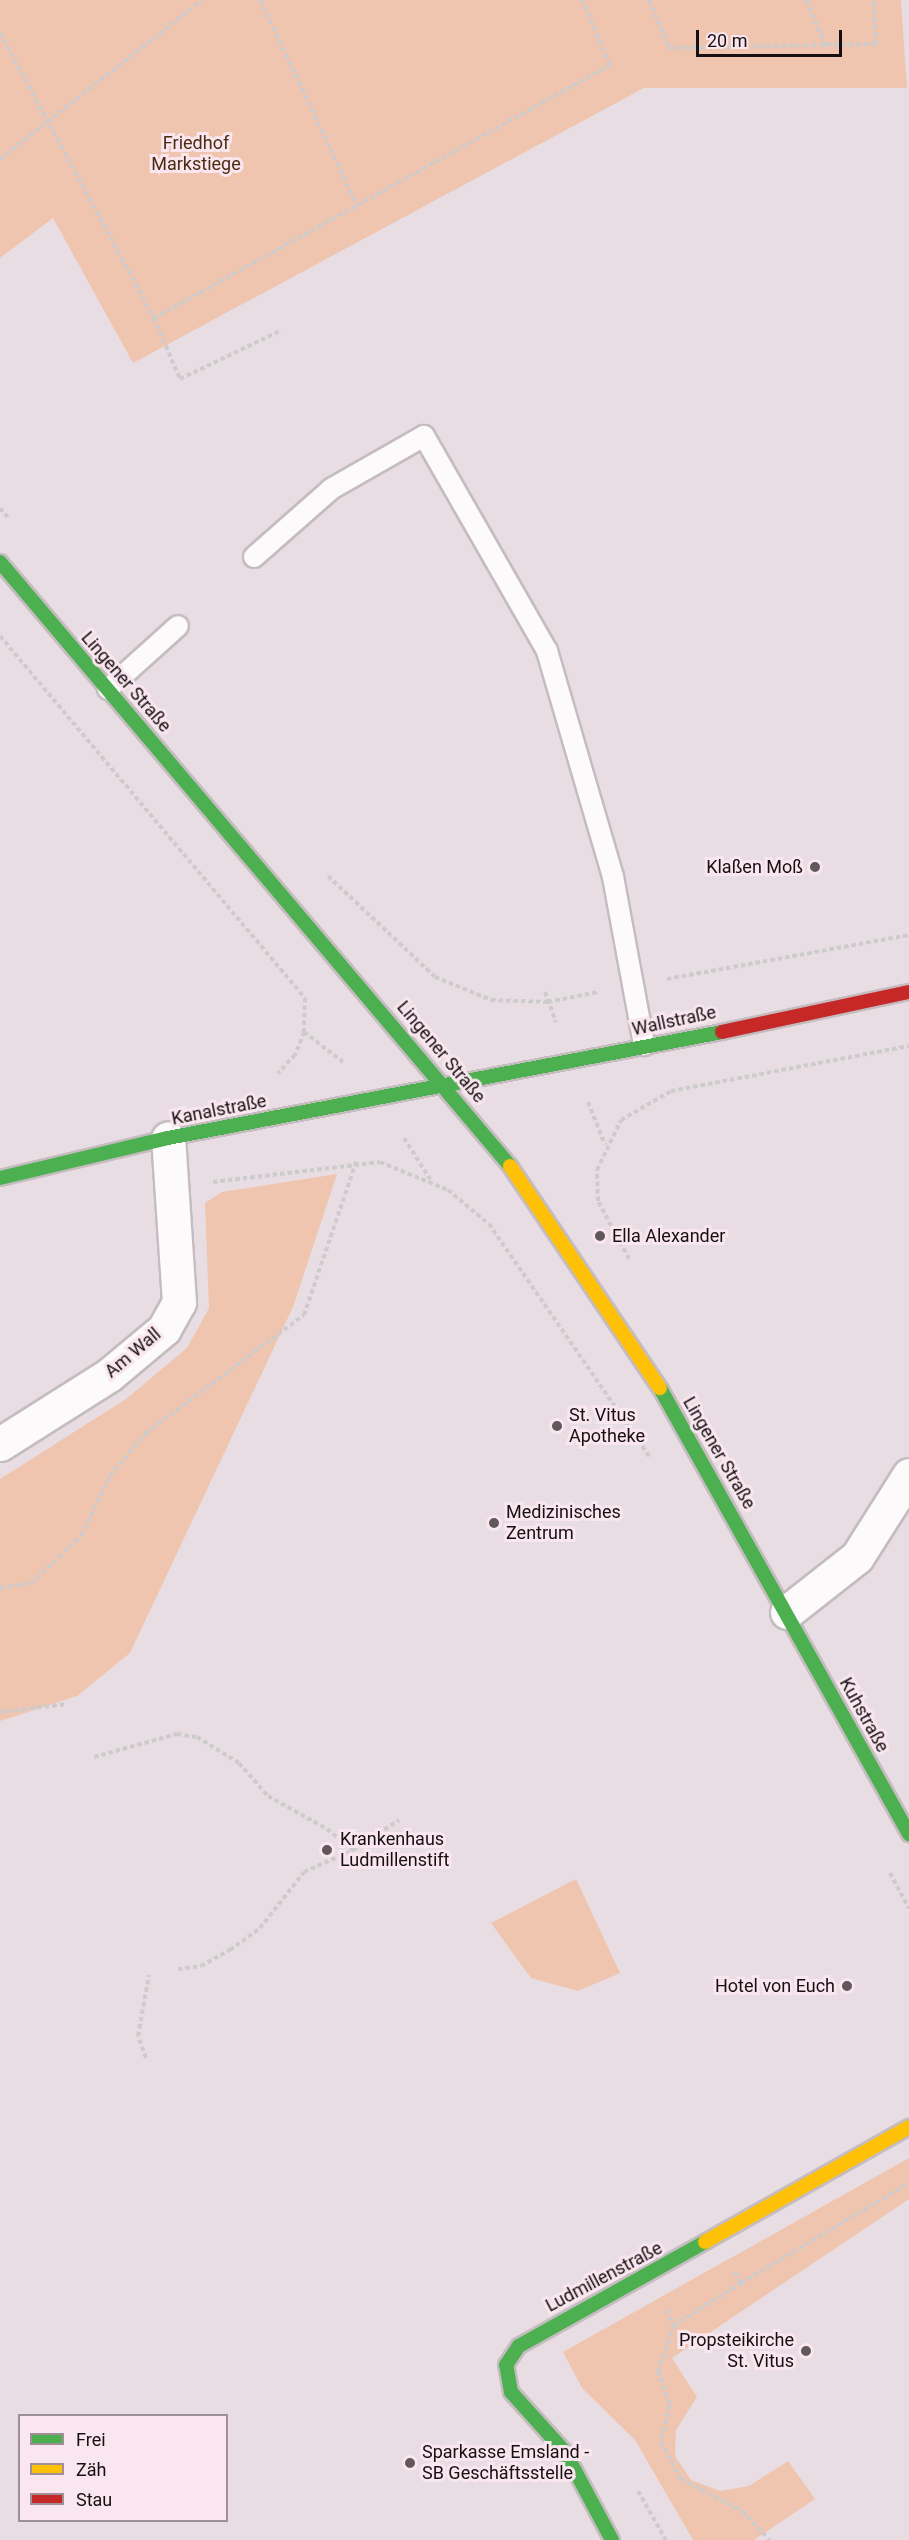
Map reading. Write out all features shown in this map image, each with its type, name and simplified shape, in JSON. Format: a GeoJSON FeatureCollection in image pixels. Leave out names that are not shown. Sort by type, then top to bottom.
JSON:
{"type":"FeatureCollection","features":[{"type":"Feature","properties":{"kind":"street","name":"Lingener Straße"},"geometry":{"type":"LineString","coordinates":[[0,562],[447,1086],[600,1291],[681,1420],[787,1612]]}},
{"type":"Feature","properties":{"kind":"street","name":"Wallstraße"},"geometry":{"type":"LineString","coordinates":[[447,1086],[909,992]]}},
{"type":"Feature","properties":{"kind":"street","name":"Kanalstraße"},"geometry":{"type":"LineString","coordinates":[[0,1178],[168,1138],[447,1086]]}},
{"type":"Feature","properties":{"kind":"street","name":"Am Wall"},"geometry":{"type":"LineString","coordinates":[[0,1444],[109,1375],[164,1329],[179,1302],[168,1138]]}},
{"type":"Feature","properties":{"kind":"street"},"geometry":{"type":"LineString","coordinates":[[787,1612],[857,1557],[909,1474]]}},
{"type":"Feature","properties":{"kind":"street","name":"Kuhstraße"},"geometry":{"type":"LineString","coordinates":[[787,1612],[909,1834]]}},
{"type":"Feature","properties":{"kind":"street","name":"Ludmillenstraße"},"geometry":{"type":"LineString","coordinates":[[612,2540],[566,2452],[511,2392],[506,2365],[519,2346],[909,2127]]}},
{"type":"Feature","properties":{"kind":"lane"},"geometry":{"type":"LineString","coordinates":[[254,557],[331,489],[424,436],[547,651],[613,876],[644,1045]]}},
{"type":"Feature","properties":{"kind":"lane"},"geometry":{"type":"LineString","coordinates":[[108,688],[178,626]]}},
{"type":"Feature","properties":{"kind":"path"},"geometry":{"type":"LineString","coordinates":[[0,159],[202,0]]}},
{"type":"Feature","properties":{"kind":"path"},"geometry":{"type":"LineString","coordinates":[[260,0],[357,205]]}},
{"type":"Feature","properties":{"kind":"path"},"geometry":{"type":"LineString","coordinates":[[154,318],[610,64],[582,0]]}},
{"type":"Feature","properties":{"kind":"path"},"geometry":{"type":"LineString","coordinates":[[649,0],[669,48],[876,44],[873,0]]}},
{"type":"Feature","properties":{"kind":"path"},"geometry":{"type":"LineString","coordinates":[[806,0],[825,45]]}},
{"type":"Feature","properties":{"kind":"path"},"geometry":{"type":"LineString","coordinates":[[0,33],[154,318],[180,379],[282,330]]}},
{"type":"Feature","properties":{"kind":"path"},"geometry":{"type":"LineString","coordinates":[[0,636],[305,998],[304,1032]]}},
{"type":"Feature","properties":{"kind":"path"},"geometry":{"type":"LineString","coordinates":[[387,928],[410,959],[435,977],[491,1000],[548,1002],[909,935]]}},
{"type":"Feature","properties":{"kind":"path"},"geometry":{"type":"LineString","coordinates":[[545,992],[548,1002]]}},
{"type":"Feature","properties":{"kind":"path"},"geometry":{"type":"LineString","coordinates":[[605,1146],[621,1120],[671,1091],[909,1046]]}},
{"type":"Feature","properties":{"kind":"path"},"geometry":{"type":"LineString","coordinates":[[172,1188],[357,1162],[380,1162],[430,1179],[489,1224]]}},
{"type":"Feature","properties":{"kind":"path"},"geometry":{"type":"LineString","coordinates":[[0,1588],[31,1583],[81,1536],[110,1476],[146,1432],[304,1315],[357,1162]]}},
{"type":"Feature","properties":{"kind":"path"},"geometry":{"type":"LineString","coordinates":[[0,1712],[67,1704]]}},
{"type":"Feature","properties":{"kind":"path"},"geometry":{"type":"LineString","coordinates":[[94,1757],[177,1734],[196,1737],[239,1763],[268,1797],[327,1829],[353,1850]]}},
{"type":"Feature","properties":{"kind":"path"},"geometry":{"type":"LineString","coordinates":[[178,1969],[201,1966],[230,1950],[260,1928],[304,1872],[353,1850],[399,1820]]}},
{"type":"Feature","properties":{"kind":"path"},"geometry":{"type":"LineString","coordinates":[[146,2058],[138,2036],[149,1975]]}},
{"type":"Feature","properties":{"kind":"path"},"geometry":{"type":"LineString","coordinates":[[770,2540],[742,2511],[681,2480],[661,2442],[670,2405],[658,2371],[674,2325],[909,2182]]}},
{"type":"Feature","properties":{"kind":"path"},"geometry":{"type":"LineString","coordinates":[[736,2275],[741,2283]]}},
{"type":"Feature","properties":{"kind":"green space","name":"Friedhof Markstiege"},"geometry":{"type":"Polygon","coordinates":[[[0,0],[901,0],[907,88],[644,88],[133,363],[53,218],[0,258],[0,0]]]}},
{"type":"Feature","properties":{"kind":"green space"},"geometry":{"type":"Polygon","coordinates":[[[337,1174],[293,1307],[130,1653],[77,1696],[0,1721],[0,1479],[126,1399],[187,1348],[209,1308],[205,1203],[222,1192],[337,1174]]]}},
{"type":"Feature","properties":{"kind":"green space"},"geometry":{"type":"Polygon","coordinates":[[[576,1879],[620,1973],[578,1991],[531,1978],[491,1923],[576,1879]]]}},
{"type":"Feature","properties":{"kind":"green space"},"geometry":{"type":"Polygon","coordinates":[[[909,2158],[909,2199],[672,2358],[697,2397],[676,2430],[675,2456],[691,2480],[720,2491],[749,2486],[788,2461],[815,2499],[754,2540],[693,2540],[635,2440],[582,2388],[563,2352],[909,2158]]]}},
{"type":"Feature","properties":{"kind":"traffic: fast"},"geometry":{"type":"LineString","coordinates":[[0,562],[510,1166]]}},
{"type":"Feature","properties":{"kind":"traffic: fast"},"geometry":{"type":"LineString","coordinates":[[0,1178],[168,1138],[722,1032]]}},
{"type":"Feature","properties":{"kind":"traffic: fast"},"geometry":{"type":"LineString","coordinates":[[660,1388],[909,1834]]}},
{"type":"Feature","properties":{"kind":"traffic: fast"},"geometry":{"type":"LineString","coordinates":[[612,2540],[565,2452],[511,2392],[506,2365],[519,2346],[705,2242]]}},
{"type":"Feature","properties":{"kind":"traffic: slow"},"geometry":{"type":"LineString","coordinates":[[510,1166],[660,1388]]}},
{"type":"Feature","properties":{"kind":"traffic: slow"},"geometry":{"type":"LineString","coordinates":[[705,2242],[909,2127]]}},
{"type":"Feature","properties":{"kind":"traffic: jam"},"geometry":{"type":"LineString","coordinates":[[722,1032],[909,992]]}},
{"type":"Feature","properties":{"kind":"place","name":"Klaßen Moß"},"geometry":{"type":"Point","coordinates":[815,867]}},
{"type":"Feature","properties":{"kind":"place","name":"Ella Alexander"},"geometry":{"type":"Point","coordinates":[600,1236]}},
{"type":"Feature","properties":{"kind":"place","name":"St. Vitus Apotheke"},"geometry":{"type":"Point","coordinates":[557,1426]}},
{"type":"Feature","properties":{"kind":"place","name":"Medizinisches Zentrum"},"geometry":{"type":"Point","coordinates":[494,1523]}},
{"type":"Feature","properties":{"kind":"place","name":"Krankenhaus Ludmillenstift"},"geometry":{"type":"Point","coordinates":[327,1850]}},
{"type":"Feature","properties":{"kind":"place","name":"Hotel von Euch"},"geometry":{"type":"Point","coordinates":[847,1986]}},
{"type":"Feature","properties":{"kind":"place","name":"Propsteikirche St. Vitus"},"geometry":{"type":"Point","coordinates":[806,2351]}},
{"type":"Feature","properties":{"kind":"place","name":"Sparkasse Emsland - SB Geschäftsstelle"},"geometry":{"type":"Point","coordinates":[410,2463]}}]}
